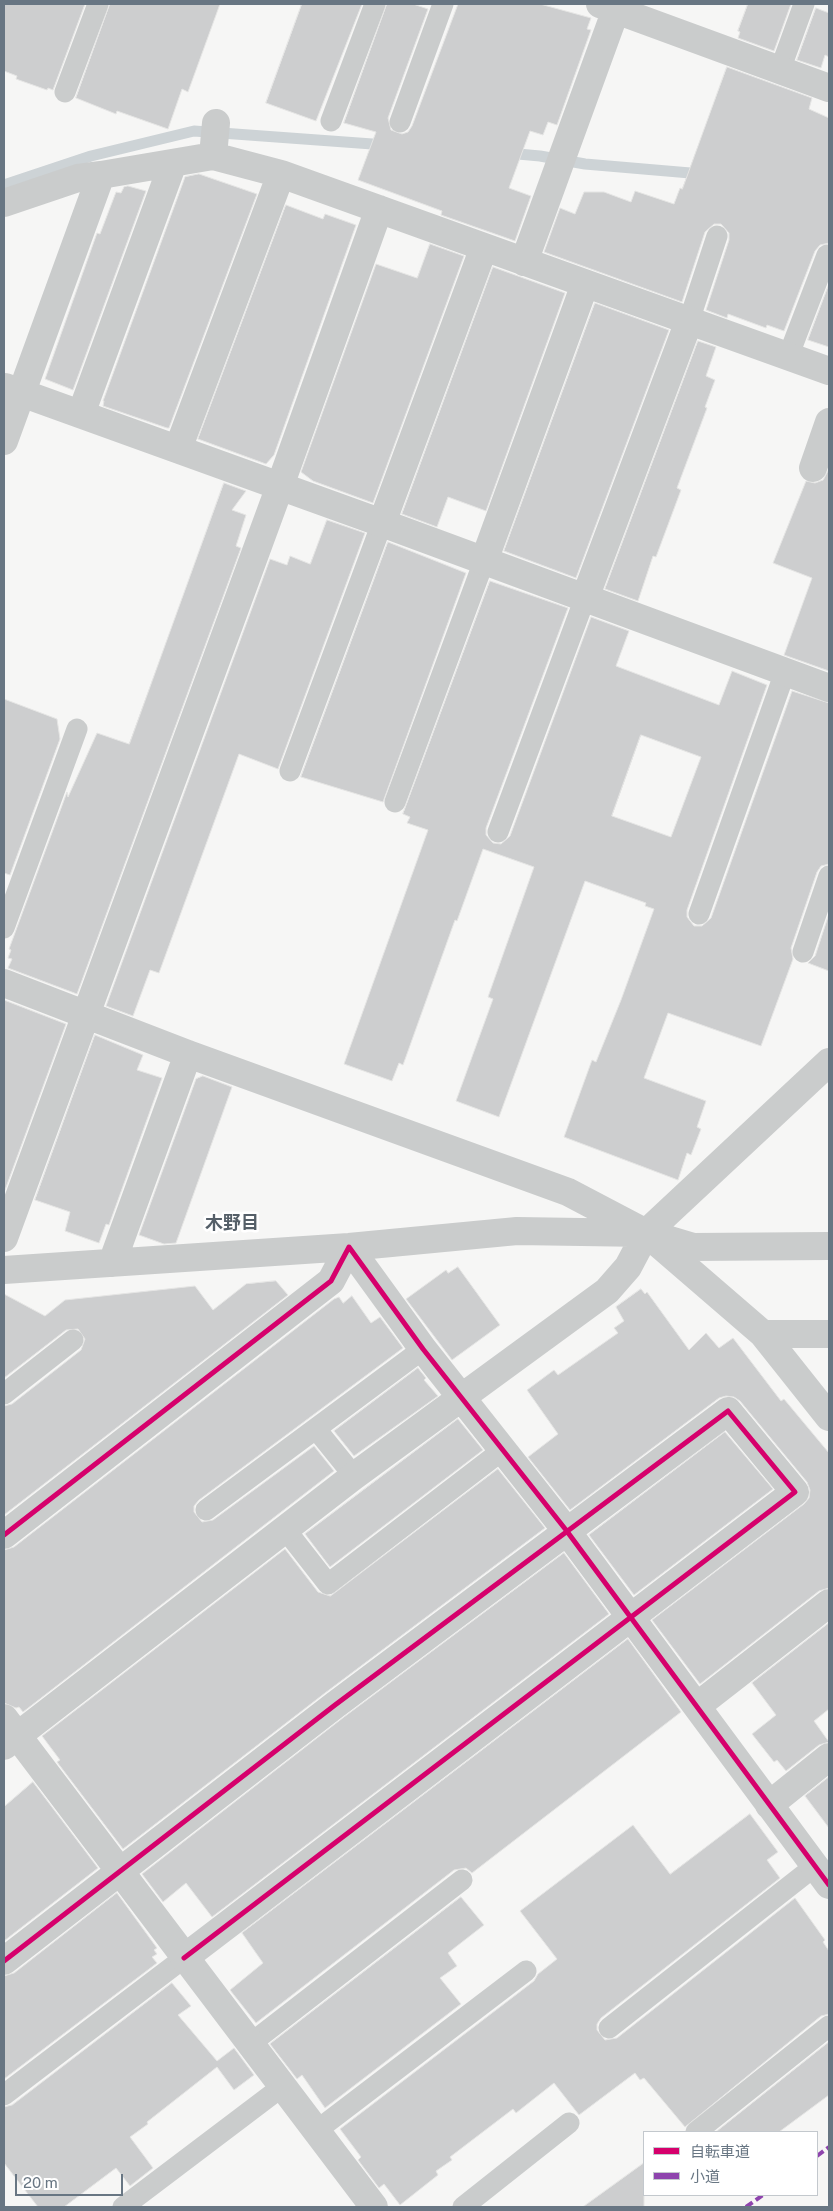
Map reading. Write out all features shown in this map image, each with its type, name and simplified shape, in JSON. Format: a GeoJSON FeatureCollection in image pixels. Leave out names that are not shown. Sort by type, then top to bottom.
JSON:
{"type":"FeatureCollection","features":[{"type":"Feature","properties":{"kind":"street"},"geometry":{"type":"LineString","coordinates":[[524,262],[612,6],[829,88]]}},
{"type":"Feature","properties":{"kind":"street"},"geometry":{"type":"LineString","coordinates":[[213,156],[216,123]]}},
{"type":"Feature","properties":{"kind":"street"},"geometry":{"type":"LineString","coordinates":[[4,203],[78,178],[213,156],[281,174],[829,372]]}},
{"type":"Feature","properties":{"kind":"street"},"geometry":{"type":"LineString","coordinates":[[81,414],[173,163]]}},
{"type":"Feature","properties":{"kind":"street"},"geometry":{"type":"LineString","coordinates":[[178,448],[281,174]]}},
{"type":"Feature","properties":{"kind":"street"},"geometry":{"type":"LineString","coordinates":[[4,441],[13,390],[101,175]]}},
{"type":"Feature","properties":{"kind":"street"},"geometry":{"type":"LineString","coordinates":[[4,1238],[280,486],[379,209]]}},
{"type":"Feature","properties":{"kind":"street"},"geometry":{"type":"LineString","coordinates":[[382,523],[484,247]]}},
{"type":"Feature","properties":{"kind":"street"},"geometry":{"type":"LineString","coordinates":[[484,561],[585,284]]}},
{"type":"Feature","properties":{"kind":"street"},"geometry":{"type":"LineString","coordinates":[[585,598],[689,321]]}},
{"type":"Feature","properties":{"kind":"street"},"geometry":{"type":"LineString","coordinates":[[13,390],[178,448],[829,688]]}},
{"type":"Feature","properties":{"kind":"street"},"geometry":{"type":"LineString","coordinates":[[813,468],[829,422]]}},
{"type":"Feature","properties":{"kind":"street"},"geometry":{"type":"LineString","coordinates":[[4,984],[188,1054],[568,1192],[646,1233],[693,1247],[829,1246]]}},
{"type":"Feature","properties":{"kind":"street"},"geometry":{"type":"LineString","coordinates":[[112,1263],[188,1054]]}},
{"type":"Feature","properties":{"kind":"street"},"geometry":{"type":"LineString","coordinates":[[374,2207],[120,1871],[8,1733],[285,1529],[461,1396],[606,1291],[628,1267],[646,1233],[829,1062]]}},
{"type":"Feature","properties":{"kind":"street"},"geometry":{"type":"LineString","coordinates":[[4,1270],[349,1247],[517,1231],[646,1233],[763,1334],[829,1417]]}},
{"type":"Feature","properties":{"kind":"street"},"geometry":{"type":"LineString","coordinates":[[349,1247],[422,1349],[504,1449],[769,1805],[824,1874]]}},
{"type":"Feature","properties":{"kind":"street"},"geometry":{"type":"LineString","coordinates":[[4,1535],[331,1281],[349,1247]]}},
{"type":"Feature","properties":{"kind":"street"},"geometry":{"type":"LineString","coordinates":[[763,1334],[829,1334]]}},
{"type":"Feature","properties":{"kind":"street"},"geometry":{"type":"LineString","coordinates":[[4,1961],[566,1530],[728,1411],[795,1492],[184,1958]]}},
{"type":"Feature","properties":{"kind":"street"},"geometry":{"type":"LineString","coordinates":[[697,1706],[829,1603]]}},
{"type":"Feature","properties":{"kind":"street"},"geometry":{"type":"LineString","coordinates":[[769,1805],[829,1757]]}},
{"type":"Feature","properties":{"kind":"lane"},"geometry":{"type":"LineString","coordinates":[[65,92],[98,4]]}},
{"type":"Feature","properties":{"kind":"lane"},"geometry":{"type":"LineString","coordinates":[[331,121],[375,4]]}},
{"type":"Feature","properties":{"kind":"lane"},"geometry":{"type":"LineString","coordinates":[[400,122],[443,4]]}},
{"type":"Feature","properties":{"kind":"lane"},"geometry":{"type":"LineString","coordinates":[[780,70],[804,4]]}},
{"type":"Feature","properties":{"kind":"lane"},"geometry":{"type":"LineString","coordinates":[[689,321],[717,236]]}},
{"type":"Feature","properties":{"kind":"lane"},"geometry":{"type":"LineString","coordinates":[[788,357],[826,255]]}},
{"type":"Feature","properties":{"kind":"lane"},"geometry":{"type":"LineString","coordinates":[[290,771],[382,523]]}},
{"type":"Feature","properties":{"kind":"lane"},"geometry":{"type":"LineString","coordinates":[[394,802],[484,561]]}},
{"type":"Feature","properties":{"kind":"lane"},"geometry":{"type":"LineString","coordinates":[[498,832],[585,598]]}},
{"type":"Feature","properties":{"kind":"lane"},"geometry":{"type":"LineString","coordinates":[[699,914],[785,672]]}},
{"type":"Feature","properties":{"kind":"lane"},"geometry":{"type":"LineString","coordinates":[[4,928],[77,729]]}},
{"type":"Feature","properties":{"kind":"lane"},"geometry":{"type":"LineString","coordinates":[[803,952],[829,876]]}},
{"type":"Feature","properties":{"kind":"lane"},"geometry":{"type":"LineString","coordinates":[[4,1394],[74,1340]]}},
{"type":"Feature","properties":{"kind":"lane"},"geometry":{"type":"LineString","coordinates":[[206,1510],[422,1349]]}},
{"type":"Feature","properties":{"kind":"lane"},"geometry":{"type":"LineString","coordinates":[[316,1429],[354,1476]]}},
{"type":"Feature","properties":{"kind":"lane"},"geometry":{"type":"LineString","coordinates":[[285,1529],[328,1584],[504,1449]]}},
{"type":"Feature","properties":{"kind":"lane"},"geometry":{"type":"LineString","coordinates":[[608,2028],[824,1874]]}},
{"type":"Feature","properties":{"kind":"lane"},"geometry":{"type":"LineString","coordinates":[[250,2044],[462,1880]]}},
{"type":"Feature","properties":{"kind":"lane"},"geometry":{"type":"LineString","coordinates":[[4,2095],[184,1958]]}},
{"type":"Feature","properties":{"kind":"lane"},"geometry":{"type":"LineString","coordinates":[[316,2131],[526,1971]]}},
{"type":"Feature","properties":{"kind":"lane"},"geometry":{"type":"LineString","coordinates":[[697,2131],[829,2026]]}},
{"type":"Feature","properties":{"kind":"lane"},"geometry":{"type":"LineString","coordinates":[[123,2207],[283,2086]]}},
{"type":"Feature","properties":{"kind":"lane"},"geometry":{"type":"LineString","coordinates":[[463,2207],[569,2123]]}},
{"type":"Feature","properties":{"kind":"building"},"geometry":{"type":"Polygon","coordinates":[[[4,4],[85,4],[53,90],[48,88],[47,90],[16,79],[17,76],[4,71],[4,4]]]}},
{"type":"Feature","properties":{"kind":"building"},"geometry":{"type":"Polygon","coordinates":[[[110,4],[220,4],[188,92],[182,89],[168,129],[117,111],[116,114],[76,98],[110,4]]]}},
{"type":"Feature","properties":{"kind":"building"},"geometry":{"type":"Polygon","coordinates":[[[302,4],[362,4],[316,121],[266,103],[302,4]]]}},
{"type":"Feature","properties":{"kind":"building"},"geometry":{"type":"Polygon","coordinates":[[[387,4],[413,4],[428,9],[388,118],[391,130],[402,134],[408,132],[412,126],[458,4],[540,4],[591,18],[587,29],[591,30],[557,125],[548,122],[543,135],[530,131],[509,188],[531,196],[515,241],[441,215],[442,211],[358,180],[376,132],[344,123],[387,4]]]}},
{"type":"Feature","properties":{"kind":"building"},"geometry":{"type":"Polygon","coordinates":[[[748,4],[791,4],[774,51],[738,38],[740,32],[738,31],[748,4]]]}},
{"type":"Feature","properties":{"kind":"building"},"geometry":{"type":"Polygon","coordinates":[[[816,8],[829,13],[829,57],[825,55],[821,68],[797,60],[816,8]]]}},
{"type":"Feature","properties":{"kind":"building"},"geometry":{"type":"Polygon","coordinates":[[[727,67],[812,98],[809,109],[829,118],[829,243],[820,245],[815,251],[784,331],[767,325],[766,328],[728,314],[727,318],[706,310],[729,240],[729,233],[721,224],[714,224],[705,232],[682,302],[544,252],[560,208],[575,214],[584,192],[604,192],[631,202],[635,191],[674,204],[680,188],[682,189],[727,67]]]}},
{"type":"Feature","properties":{"kind":"building"},"geometry":{"type":"Polygon","coordinates":[[[199,174],[257,194],[169,428],[167,428],[103,406],[103,401],[185,177],[199,174]]]}},
{"type":"Feature","properties":{"kind":"building"},"geometry":{"type":"Polygon","coordinates":[[[128,186],[146,191],[73,390],[45,379],[97,233],[100,234],[116,192],[121,193],[124,187],[128,186]]]}},
{"type":"Feature","properties":{"kind":"building"},"geometry":{"type":"Polygon","coordinates":[[[286,205],[323,219],[325,214],[356,225],[274,455],[266,464],[198,439],[286,205]]]}},
{"type":"Feature","properties":{"kind":"building"},"geometry":{"type":"Polygon","coordinates":[[[430,244],[464,256],[373,503],[313,481],[301,472],[376,264],[417,278],[430,244]]]}},
{"type":"Feature","properties":{"kind":"building"},"geometry":{"type":"Polygon","coordinates":[[[493,267],[565,293],[486,511],[448,497],[437,527],[402,514],[493,267]]]}},
{"type":"Feature","properties":{"kind":"building"},"geometry":{"type":"Polygon","coordinates":[[[829,284],[829,347],[808,340],[829,284]]]}},
{"type":"Feature","properties":{"kind":"building"},"geometry":{"type":"Polygon","coordinates":[[[595,303],[669,330],[576,578],[504,551],[595,303]]]}},
{"type":"Feature","properties":{"kind":"building"},"geometry":{"type":"Polygon","coordinates":[[[698,341],[716,347],[706,376],[715,380],[705,407],[707,408],[677,488],[681,490],[656,557],[653,556],[638,601],[605,589],[698,341]]]}},
{"type":"Feature","properties":{"kind":"building"},"geometry":{"type":"Polygon","coordinates":[[[829,469],[829,671],[784,655],[812,578],[773,563],[806,481],[815,483],[823,480],[829,469]]]}},
{"type":"Feature","properties":{"kind":"building"},"geometry":{"type":"Polygon","coordinates":[[[224,483],[246,491],[232,510],[246,515],[236,546],[241,548],[77,994],[8,968],[12,959],[8,958],[11,950],[9,949],[67,792],[68,797],[97,733],[129,744],[224,483]]]}},
{"type":"Feature","properties":{"kind":"building"},"geometry":{"type":"Polygon","coordinates":[[[327,520],[365,533],[278,769],[239,754],[159,973],[150,970],[133,1016],[106,1006],[270,559],[287,565],[290,556],[310,564],[327,520]]]}},
{"type":"Feature","properties":{"kind":"building"},"geometry":{"type":"Polygon","coordinates":[[[388,542],[466,573],[383,802],[301,777],[388,542]]]}},
{"type":"Feature","properties":{"kind":"building"},"geometry":{"type":"Polygon","coordinates":[[[490,581],[568,608],[486,828],[486,835],[493,843],[501,844],[510,836],[591,617],[629,631],[616,666],[719,705],[732,671],[767,685],[687,910],[687,917],[694,926],[702,926],[711,918],[792,691],[829,703],[829,864],[821,866],[817,872],[791,948],[793,959],[761,1046],[668,1013],[644,1078],[706,1101],[697,1127],[701,1129],[691,1155],[687,1153],[678,1180],[564,1137],[592,1060],[596,1062],[621,1000],[654,909],[645,906],[646,903],[585,881],[499,1117],[456,1101],[493,999],[488,997],[534,867],[483,849],[457,921],[455,920],[403,1065],[399,1063],[392,1081],[344,1064],[428,830],[407,823],[410,817],[403,814],[490,581]],[[641,735],[612,816],[671,837],[701,757],[641,735]]]}},
{"type":"Feature","properties":{"kind":"building"},"geometry":{"type":"Polygon","coordinates":[[[4,699],[57,719],[60,739],[10,875],[4,873],[4,699]]]}},
{"type":"Feature","properties":{"kind":"building"},"geometry":{"type":"Polygon","coordinates":[[[829,914],[829,971],[808,963],[815,956],[829,914]]]}},
{"type":"Feature","properties":{"kind":"building"},"geometry":{"type":"Polygon","coordinates":[[[4,1000],[66,1024],[5,1190],[4,1189],[4,1000]]]}},
{"type":"Feature","properties":{"kind":"building"},"geometry":{"type":"Polygon","coordinates":[[[95,1035],[143,1055],[137,1070],[162,1078],[109,1225],[106,1224],[99,1243],[65,1231],[70,1212],[35,1200],[95,1035]]]}},
{"type":"Feature","properties":{"kind":"building"},"geometry":{"type":"Polygon","coordinates":[[[203,1076],[232,1087],[176,1243],[164,1244],[139,1235],[196,1079],[203,1076]]]}},
{"type":"Feature","properties":{"kind":"building"},"geometry":{"type":"Polygon","coordinates":[[[458,1267],[500,1325],[452,1360],[406,1299],[446,1270],[448,1273],[458,1267]]]}},
{"type":"Feature","properties":{"kind":"building"},"geometry":{"type":"Polygon","coordinates":[[[276,1281],[288,1295],[4,1515],[4,1406],[12,1404],[81,1350],[85,1339],[78,1329],[66,1330],[4,1378],[4,1294],[45,1316],[65,1300],[195,1286],[213,1310],[246,1284],[276,1281]]]}},
{"type":"Feature","properties":{"kind":"building"},"geometry":{"type":"Polygon","coordinates":[[[641,1289],[645,1294],[647,1292],[689,1350],[706,1333],[719,1348],[733,1338],[781,1401],[784,1399],[829,1453],[829,1588],[819,1591],[700,1684],[652,1620],[804,1504],[809,1498],[810,1490],[807,1482],[740,1401],[734,1397],[726,1396],[719,1398],[570,1510],[528,1457],[558,1434],[527,1390],[554,1370],[558,1375],[618,1333],[614,1328],[624,1321],[616,1307],[641,1289]]]}},
{"type":"Feature","properties":{"kind":"building"},"geometry":{"type":"Polygon","coordinates":[[[352,1296],[371,1323],[380,1317],[403,1348],[199,1500],[194,1506],[194,1512],[202,1522],[213,1520],[314,1446],[334,1471],[23,1712],[19,1707],[16,1708],[4,1703],[4,1550],[14,1547],[334,1299],[339,1297],[343,1303],[352,1296]]]}},
{"type":"Feature","properties":{"kind":"building"},"geometry":{"type":"Polygon","coordinates":[[[418,1368],[426,1378],[424,1380],[438,1396],[354,1456],[334,1431],[418,1368]]]}},
{"type":"Feature","properties":{"kind":"building"},"geometry":{"type":"Polygon","coordinates":[[[458,1419],[483,1450],[330,1567],[305,1534],[458,1419]]]}},
{"type":"Feature","properties":{"kind":"building"},"geometry":{"type":"Polygon","coordinates":[[[725,1432],[773,1489],[634,1595],[589,1535],[725,1432]]]}},
{"type":"Feature","properties":{"kind":"building"},"geometry":{"type":"Polygon","coordinates":[[[498,1469],[545,1528],[325,1693],[123,1849],[57,1762],[60,1760],[42,1736],[285,1549],[318,1592],[330,1596],[498,1469]]]}},
{"type":"Feature","properties":{"kind":"building"},"geometry":{"type":"Polygon","coordinates":[[[564,1553],[609,1614],[212,1917],[186,1883],[163,1902],[142,1874],[344,1717],[564,1553]]]}},
{"type":"Feature","properties":{"kind":"building"},"geometry":{"type":"Polygon","coordinates":[[[829,1623],[829,1709],[814,1721],[829,1742],[819,1745],[786,1771],[777,1760],[774,1762],[752,1734],[776,1715],[752,1683],[829,1623]]]}},
{"type":"Feature","properties":{"kind":"building"},"geometry":{"type":"Polygon","coordinates":[[[628,1639],[681,1712],[472,1873],[466,1868],[454,1870],[256,2023],[230,1990],[263,1963],[242,1933],[628,1639]]]}},
{"type":"Feature","properties":{"kind":"building"},"geometry":{"type":"Polygon","coordinates":[[[829,1777],[829,1828],[805,1796],[829,1777]]]}},
{"type":"Feature","properties":{"kind":"building"},"geometry":{"type":"Polygon","coordinates":[[[33,1782],[98,1868],[4,1941],[4,1807],[33,1782]]]}},
{"type":"Feature","properties":{"kind":"building"},"geometry":{"type":"Polygon","coordinates":[[[750,1814],[778,1852],[767,1860],[780,1878],[601,2018],[597,2024],[597,2030],[605,2040],[617,2038],[795,1898],[825,1940],[823,1942],[829,1951],[829,2014],[821,2016],[685,2127],[644,2078],[640,2080],[635,2073],[579,2115],[554,2083],[516,2113],[513,2109],[450,2157],[452,2160],[436,2171],[438,2175],[400,2205],[384,2184],[379,2188],[358,2160],[361,2157],[340,2129],[534,1981],[538,1974],[557,1959],[520,1911],[633,1825],[670,1874],[750,1814]]]}},
{"type":"Feature","properties":{"kind":"building"},"geometry":{"type":"Polygon","coordinates":[[[117,1893],[157,1948],[154,1950],[157,1954],[152,1957],[157,1963],[4,2079],[4,1976],[14,1973],[117,1893]]]}},
{"type":"Feature","properties":{"kind":"building"},"geometry":{"type":"Polygon","coordinates":[[[461,1897],[484,1925],[448,1953],[457,1966],[440,1978],[461,2004],[325,2108],[302,2075],[297,2079],[270,2044],[461,1897]]]}},
{"type":"Feature","properties":{"kind":"building"},"geometry":{"type":"Polygon","coordinates":[[[172,1983],[191,2006],[178,2015],[217,2061],[234,2048],[254,2075],[234,2090],[217,2067],[130,2137],[153,2168],[130,2186],[116,2168],[64,2207],[38,2207],[4,2163],[4,2107],[12,2105],[172,1983]]]}},
{"type":"Feature","properties":{"kind":"building"},"geometry":{"type":"Polygon","coordinates":[[[829,2042],[829,2095],[780,2131],[717,2131],[829,2042]]]}},
{"type":"Feature","properties":{"kind":"building"},"geometry":{"type":"Polygon","coordinates":[[[643,2164],[644,2207],[583,2207],[643,2164]]]}},
{"type":"Feature","properties":{"kind":"waterway"},"geometry":{"type":"LineString","coordinates":[[4,185],[91,156],[194,131],[386,145]]}},
{"type":"Feature","properties":{"kind":"waterway"},"geometry":{"type":"LineString","coordinates":[[507,153],[540,156],[585,164],[702,174]]}},
{"type":"Feature","properties":{"kind":"marked path"},"geometry":{"type":"LineString","coordinates":[[818,2155],[829,2147]]}},
{"type":"Feature","properties":{"kind":"marked path"},"geometry":{"type":"LineString","coordinates":[[746,2207],[762,2196]]}},
{"type":"Feature","properties":{"kind":"cycle path"},"geometry":{"type":"LineString","coordinates":[[4,1535],[331,1281],[349,1247],[423,1349],[566,1530],[829,1885]]}},
{"type":"Feature","properties":{"kind":"cycle path"},"geometry":{"type":"LineString","coordinates":[[4,1961],[335,1705],[728,1411],[795,1492],[184,1958]]}},
{"type":"Feature","properties":{"kind":"district","name":"木野目"},"geometry":{"type":"Point","coordinates":[232,1223]}}]}
